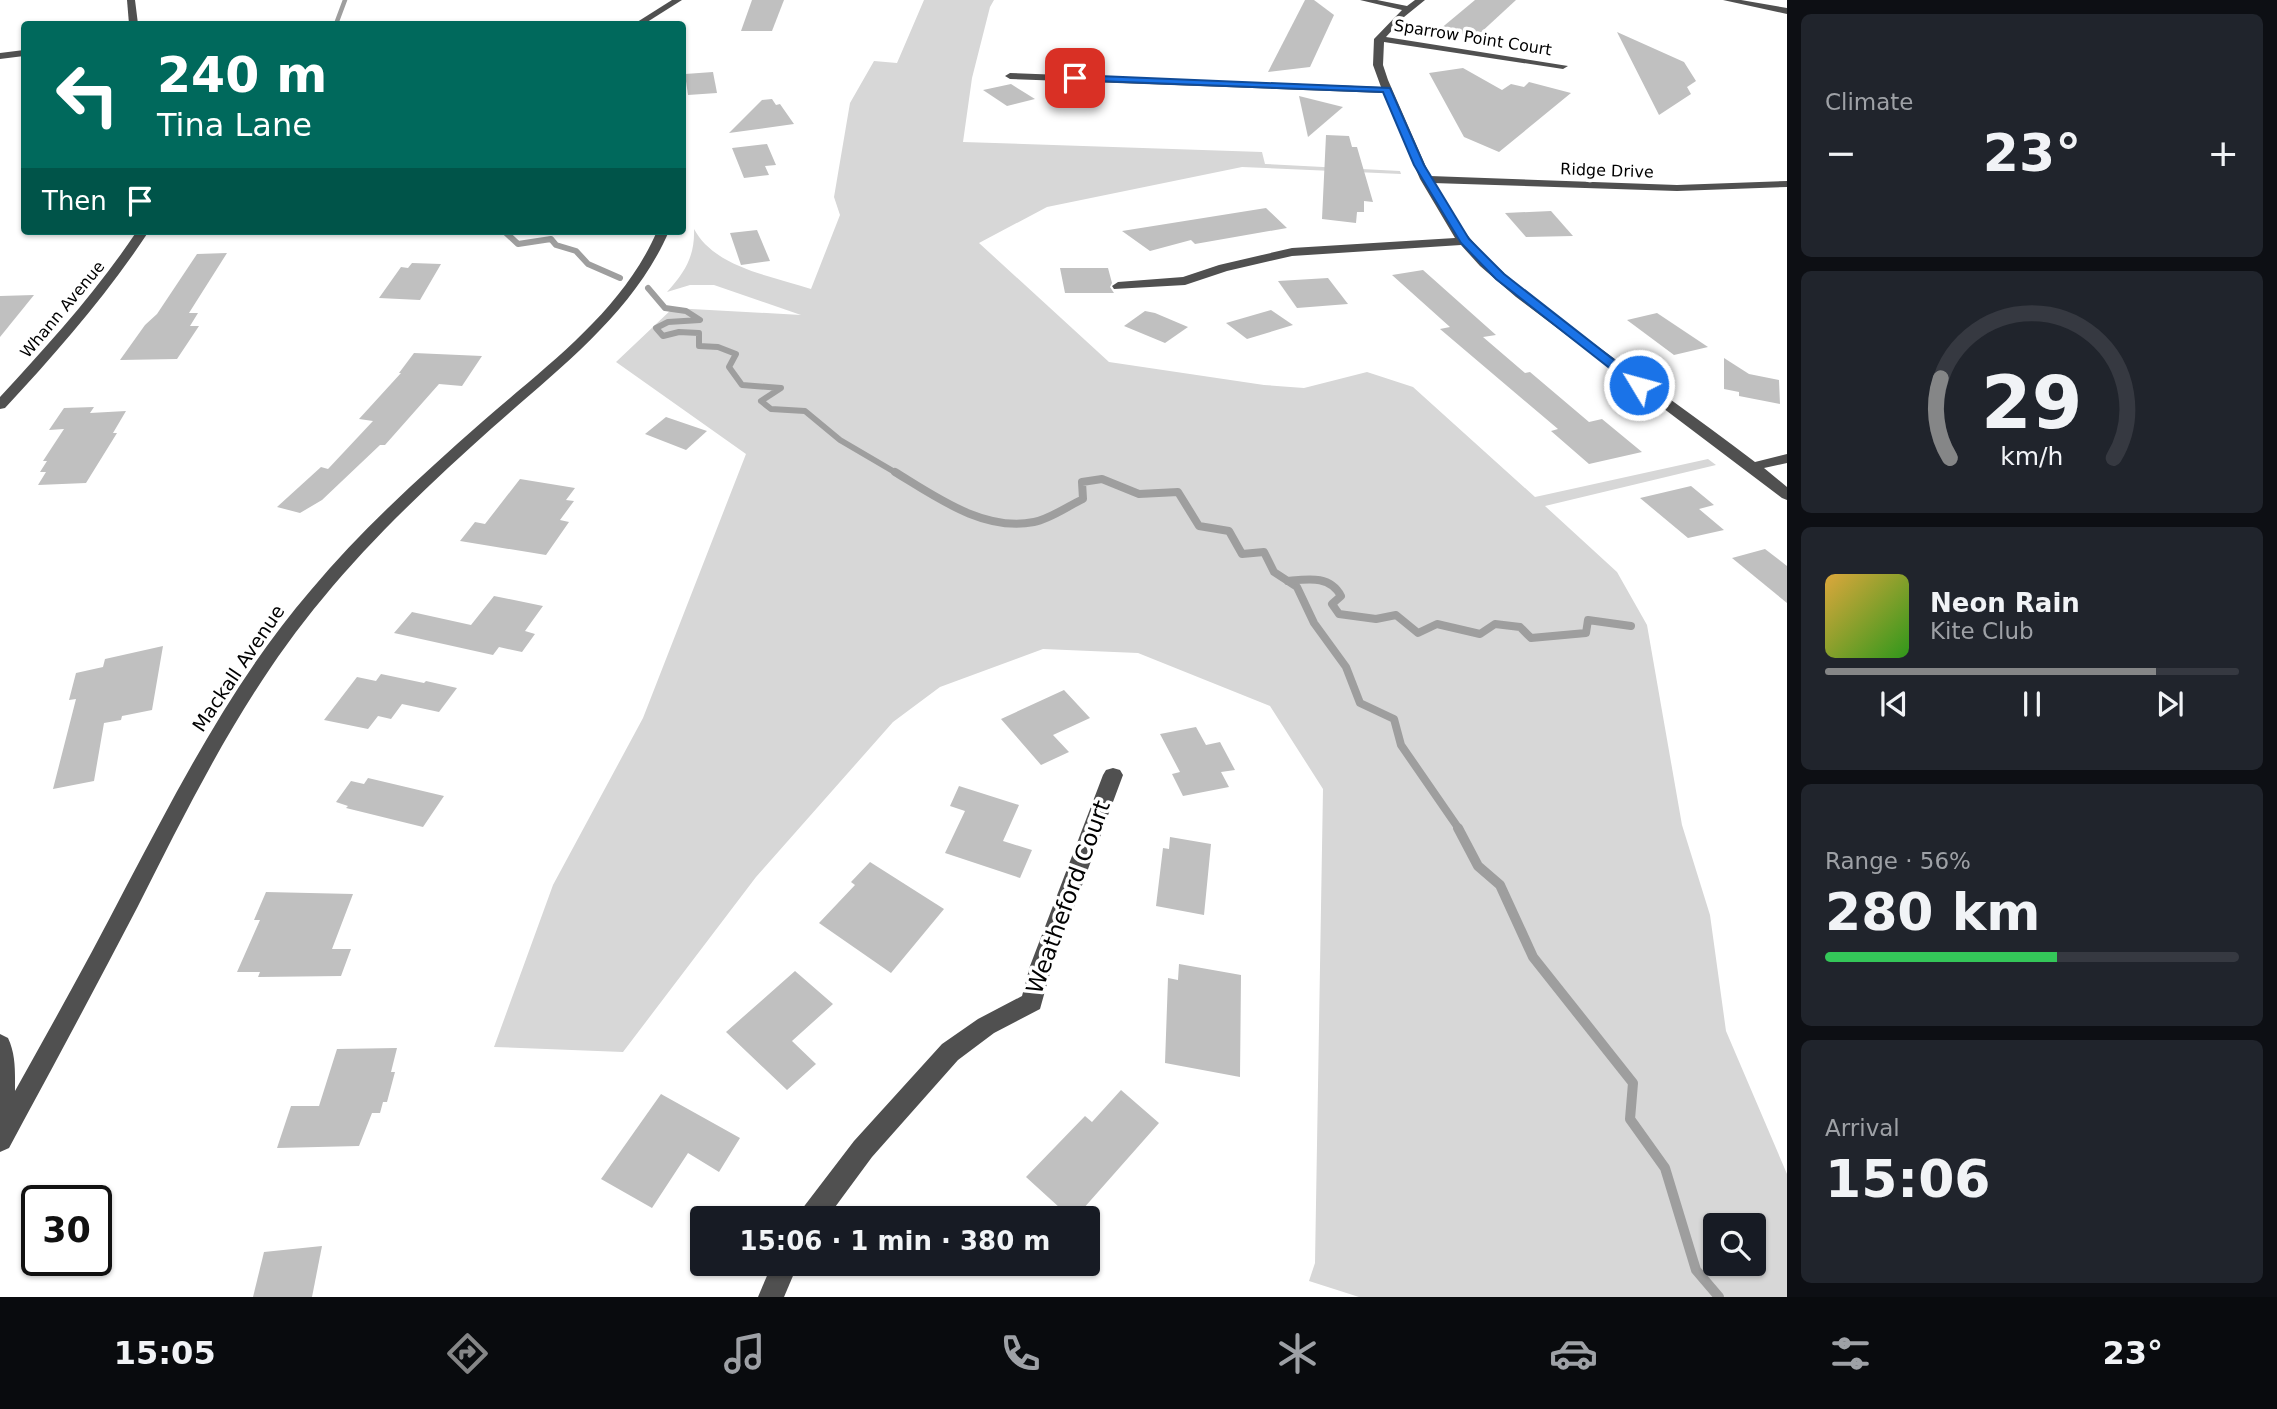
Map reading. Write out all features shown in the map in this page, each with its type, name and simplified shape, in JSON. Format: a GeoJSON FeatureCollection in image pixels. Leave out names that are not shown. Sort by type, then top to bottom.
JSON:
{"type":"FeatureCollection","features":[{"type":"Feature","properties":{"kind":"street"},"geometry":{"type":"LineString","coordinates":[[131,0],[133,21]]}},
{"type":"Feature","properties":{"kind":"street"},"geometry":{"type":"LineString","coordinates":[[644,21],[678,0]]}},
{"type":"Feature","properties":{"kind":"street"},"geometry":{"type":"LineString","coordinates":[[1364,0],[1408,9]]}},
{"type":"Feature","properties":{"kind":"street"},"geometry":{"type":"LineString","coordinates":[[1421,0],[1386,28],[1379,39],[1376,59],[1426,179],[1464,241],[1485,263],[1532,302],[1787,495]]}},
{"type":"Feature","properties":{"kind":"street"},"geometry":{"type":"LineString","coordinates":[[1727,0],[1787,11]]}},
{"type":"Feature","properties":{"kind":"street","name":"Sparrow Point Court"},"geometry":{"type":"LineString","coordinates":[[1379,39],[1563,66]]}},
{"type":"Feature","properties":{"kind":"street"},"geometry":{"type":"LineString","coordinates":[[0,55],[21,53]]}},
{"type":"Feature","properties":{"kind":"street"},"geometry":{"type":"LineString","coordinates":[[1010,76],[1387,90]]}},
{"type":"Feature","properties":{"kind":"street","name":"Ridge Drive"},"geometry":{"type":"LineString","coordinates":[[1426,179],[1690,188],[1787,184]]}},
{"type":"Feature","properties":{"kind":"street","name":"Whann Avenue"},"geometry":{"type":"LineString","coordinates":[[0,405],[57,345],[114,275],[140,235]]}},
{"type":"Feature","properties":{"kind":"street","name":"Mackall Avenue"},"geometry":{"type":"LineString","coordinates":[[0,1140],[80,996],[216,738],[271,651],[303,609],[352,554],[467,442],[549,370],[625,293],[650,262],[661,235]]}},
{"type":"Feature","properties":{"kind":"street"},"geometry":{"type":"LineString","coordinates":[[1118,286],[1185,281],[1223,268],[1292,252],[1374,244],[1464,241]]}},
{"type":"Feature","properties":{"kind":"street"},"geometry":{"type":"LineString","coordinates":[[1751,467],[1787,458]]}},
{"type":"Feature","properties":{"kind":"street","name":"Weatheford Court"},"geometry":{"type":"LineString","coordinates":[[820,1206],[863,1149],[950,1052],[986,1026],[1032,1002],[1041,966],[1112,775]]}},
{"type":"Feature","properties":{"kind":"street"},"geometry":{"type":"LineString","coordinates":[[0,1045],[4,1064],[0,1135]]}},
{"type":"Feature","properties":{"kind":"street"},"geometry":{"type":"LineString","coordinates":[[771,1297],[780,1276]]}},
{"type":"Feature","properties":{"kind":"shaded area"},"geometry":{"type":"Polygon","coordinates":[[[924,0],[994,0],[972,78],[963,142],[1262,152],[1265,164],[1400,171],[1401,174],[1242,167],[1047,207],[979,243],[1109,362],[1264,385],[1304,388],[1367,372],[1413,387],[1535,497],[1708,459],[1716,465],[1545,506],[1617,572],[1647,625],[1682,825],[1710,915],[1726,1031],[1787,1174],[1787,1297],[1359,1297],[1309,1281],[1315,1263],[1323,789],[1270,706],[1138,653],[1043,649],[940,687],[893,722],[756,877],[623,1052],[494,1047],[553,885],[643,718],[746,454],[616,362],[673,308],[801,315],[714,285],[690,285],[667,292],[688,263],[693,247],[694,229],[703,242],[730,262],[762,275],[811,289],[840,215],[834,197],[850,103],[874,61],[897,63],[924,0]]]}},
{"type":"Feature","properties":{"kind":"building"},"geometry":{"type":"Polygon","coordinates":[[[752,0],[784,0],[772,31],[741,31],[752,0]]]}},
{"type":"Feature","properties":{"kind":"building"},"geometry":{"type":"Polygon","coordinates":[[[1305,0],[1314,0],[1334,15],[1310,67],[1268,72],[1305,0]]]}},
{"type":"Feature","properties":{"kind":"building"},"geometry":{"type":"Polygon","coordinates":[[[1475,0],[1516,0],[1477,36],[1439,30],[1475,0]]]}},
{"type":"Feature","properties":{"kind":"building"},"geometry":{"type":"Polygon","coordinates":[[[1617,32],[1684,62],[1696,81],[1687,87],[1691,94],[1659,115],[1617,32]]]}},
{"type":"Feature","properties":{"kind":"building"},"geometry":{"type":"Polygon","coordinates":[[[1463,68],[1502,90],[1511,84],[1524,87],[1529,82],[1571,93],[1499,152],[1464,137],[1429,73],[1463,68]]]}},
{"type":"Feature","properties":{"kind":"building"},"geometry":{"type":"Polygon","coordinates":[[[713,72],[717,93],[688,95],[686,74],[713,72]]]}},
{"type":"Feature","properties":{"kind":"building"},"geometry":{"type":"Polygon","coordinates":[[[1011,84],[1035,99],[1007,106],[983,90],[1011,84]]]}},
{"type":"Feature","properties":{"kind":"building"},"geometry":{"type":"Polygon","coordinates":[[[1299,96],[1343,107],[1308,137],[1299,96]]]}},
{"type":"Feature","properties":{"kind":"building"},"geometry":{"type":"Polygon","coordinates":[[[772,99],[776,105],[780,104],[794,124],[729,133],[762,100],[772,99]]]}},
{"type":"Feature","properties":{"kind":"building"},"geometry":{"type":"Polygon","coordinates":[[[1326,135],[1349,136],[1352,147],[1357,147],[1373,202],[1364,201],[1364,212],[1357,212],[1356,223],[1322,219],[1326,135]]]}},
{"type":"Feature","properties":{"kind":"building"},"geometry":{"type":"Polygon","coordinates":[[[767,144],[776,165],[765,166],[769,175],[744,178],[732,148],[767,144]]]}},
{"type":"Feature","properties":{"kind":"building"},"geometry":{"type":"Polygon","coordinates":[[[1266,208],[1287,228],[1195,244],[1191,240],[1150,251],[1122,231],[1266,208]]]}},
{"type":"Feature","properties":{"kind":"building"},"geometry":{"type":"Polygon","coordinates":[[[1551,211],[1573,236],[1526,237],[1505,213],[1551,211]]]}},
{"type":"Feature","properties":{"kind":"building"},"geometry":{"type":"Polygon","coordinates":[[[757,230],[770,261],[741,265],[730,233],[757,230]]]}},
{"type":"Feature","properties":{"kind":"building"},"geometry":{"type":"Polygon","coordinates":[[[227,253],[189,313],[198,313],[190,326],[199,326],[177,359],[120,360],[145,325],[157,314],[197,254],[227,253]]]}},
{"type":"Feature","properties":{"kind":"building"},"geometry":{"type":"Polygon","coordinates":[[[412,263],[441,264],[420,300],[379,298],[401,267],[408,268],[412,263]]]}},
{"type":"Feature","properties":{"kind":"building"},"geometry":{"type":"Polygon","coordinates":[[[1060,268],[1108,268],[1112,283],[1110,287],[1114,293],[1065,293],[1060,268]]]}},
{"type":"Feature","properties":{"kind":"building"},"geometry":{"type":"Polygon","coordinates":[[[1423,270],[1496,335],[1483,337],[1525,373],[1530,372],[1589,422],[1602,419],[1642,452],[1589,464],[1551,431],[1558,429],[1440,329],[1450,327],[1392,275],[1423,270]]]}},
{"type":"Feature","properties":{"kind":"building"},"geometry":{"type":"Polygon","coordinates":[[[1328,278],[1348,304],[1297,308],[1278,281],[1328,278]]]}},
{"type":"Feature","properties":{"kind":"building"},"geometry":{"type":"Polygon","coordinates":[[[34,295],[0,337],[0,296],[34,295]]]}},
{"type":"Feature","properties":{"kind":"building"},"geometry":{"type":"Polygon","coordinates":[[[1271,310],[1293,325],[1247,339],[1226,323],[1271,310]]]}},
{"type":"Feature","properties":{"kind":"building"},"geometry":{"type":"Polygon","coordinates":[[[1145,311],[1188,327],[1165,343],[1124,326],[1145,311]]]}},
{"type":"Feature","properties":{"kind":"building"},"geometry":{"type":"Polygon","coordinates":[[[1657,313],[1708,347],[1674,355],[1627,320],[1657,313]]]}},
{"type":"Feature","properties":{"kind":"building"},"geometry":{"type":"Polygon","coordinates":[[[414,353],[482,356],[462,386],[439,384],[385,445],[380,445],[322,500],[300,513],[277,507],[321,467],[328,469],[373,421],[359,419],[401,373],[414,353]]]}},
{"type":"Feature","properties":{"kind":"building"},"geometry":{"type":"Polygon","coordinates":[[[1724,358],[1749,374],[1779,380],[1780,404],[1739,396],[1739,392],[1724,389],[1724,358]]]}},
{"type":"Feature","properties":{"kind":"building"},"geometry":{"type":"Polygon","coordinates":[[[94,407],[90,413],[126,411],[113,433],[117,433],[86,483],[38,485],[46,472],[40,472],[47,461],[43,461],[64,429],[49,430],[64,408],[94,407]]]}},
{"type":"Feature","properties":{"kind":"building"},"geometry":{"type":"Polygon","coordinates":[[[666,417],[707,431],[686,450],[645,434],[666,417]]]}},
{"type":"Feature","properties":{"kind":"building"},"geometry":{"type":"Polygon","coordinates":[[[520,479],[575,488],[566,500],[574,501],[560,520],[569,522],[546,555],[460,541],[475,522],[485,524],[520,479]]]}},
{"type":"Feature","properties":{"kind":"building"},"geometry":{"type":"Polygon","coordinates":[[[1691,486],[1714,505],[1699,509],[1724,530],[1688,538],[1640,498],[1691,486]]]}},
{"type":"Feature","properties":{"kind":"building"},"geometry":{"type":"Polygon","coordinates":[[[1765,549],[1787,566],[1787,603],[1732,558],[1765,549]]]}},
{"type":"Feature","properties":{"kind":"building"},"geometry":{"type":"Polygon","coordinates":[[[494,596],[543,606],[525,631],[535,634],[522,652],[499,647],[493,655],[394,633],[412,612],[471,625],[494,596]]]}},
{"type":"Feature","properties":{"kind":"building"},"geometry":{"type":"Polygon","coordinates":[[[163,646],[152,710],[104,723],[94,781],[53,789],[76,699],[69,700],[76,673],[103,667],[105,659],[163,646]]]}},
{"type":"Feature","properties":{"kind":"building"},"geometry":{"type":"Polygon","coordinates":[[[381,674],[457,688],[439,712],[402,704],[391,719],[378,716],[368,729],[324,720],[357,677],[376,681],[381,674]]]}},
{"type":"Feature","properties":{"kind":"building"},"geometry":{"type":"Polygon","coordinates":[[[1064,690],[1090,718],[1053,735],[1069,752],[1041,765],[1001,719],[1064,690]]]}},
{"type":"Feature","properties":{"kind":"building"},"geometry":{"type":"Polygon","coordinates":[[[1196,727],[1206,745],[1220,742],[1235,770],[1221,772],[1229,787],[1183,796],[1172,774],[1180,772],[1160,734],[1196,727]]]}},
{"type":"Feature","properties":{"kind":"building"},"geometry":{"type":"Polygon","coordinates":[[[368,778],[444,796],[423,827],[346,808],[348,806],[336,802],[351,781],[364,784],[368,778]]]}},
{"type":"Feature","properties":{"kind":"building"},"geometry":{"type":"Polygon","coordinates":[[[959,786],[1019,805],[1003,841],[1032,850],[1020,878],[945,853],[965,811],[950,806],[959,786]]]}},
{"type":"Feature","properties":{"kind":"building"},"geometry":{"type":"Polygon","coordinates":[[[1170,837],[1211,844],[1204,915],[1156,906],[1163,848],[1169,849],[1170,837]]]}},
{"type":"Feature","properties":{"kind":"building"},"geometry":{"type":"Polygon","coordinates":[[[870,862],[944,909],[891,973],[819,923],[855,885],[851,882],[870,862]]]}},
{"type":"Feature","properties":{"kind":"building"},"geometry":{"type":"Polygon","coordinates":[[[266,892],[353,894],[332,949],[351,949],[341,976],[258,977],[260,972],[237,972],[260,920],[254,920],[266,892]]]}},
{"type":"Feature","properties":{"kind":"building"},"geometry":{"type":"Polygon","coordinates":[[[1179,964],[1241,975],[1240,1077],[1165,1063],[1168,978],[1178,980],[1179,964]]]}},
{"type":"Feature","properties":{"kind":"building"},"geometry":{"type":"Polygon","coordinates":[[[795,971],[833,1004],[792,1041],[816,1064],[787,1090],[726,1032],[795,971]]]}},
{"type":"Feature","properties":{"kind":"building"},"geometry":{"type":"Polygon","coordinates":[[[397,1048],[391,1072],[395,1072],[387,1102],[383,1102],[380,1113],[372,1113],[359,1146],[277,1148],[291,1106],[319,1106],[337,1049],[397,1048]]]}},
{"type":"Feature","properties":{"kind":"building"},"geometry":{"type":"Polygon","coordinates":[[[1121,1090],[1159,1123],[1086,1206],[1058,1206],[1026,1177],[1085,1116],[1092,1122],[1121,1090]]]}},
{"type":"Feature","properties":{"kind":"building"},"geometry":{"type":"Polygon","coordinates":[[[661,1094],[740,1138],[719,1172],[688,1153],[652,1208],[601,1179],[661,1094]]]}},
{"type":"Feature","properties":{"kind":"building"},"geometry":{"type":"Polygon","coordinates":[[[322,1246],[312,1297],[253,1297],[264,1252],[322,1246]]]}},
{"type":"Feature","properties":{"kind":"waterway"},"geometry":{"type":"LineString","coordinates":[[337,21],[345,0]]}},
{"type":"Feature","properties":{"kind":"waterway"},"geometry":{"type":"LineString","coordinates":[[508,235],[518,244],[551,239],[556,245],[576,251],[588,264],[620,278]]}},
{"type":"Feature","properties":{"kind":"waterway"},"geometry":{"type":"LineString","coordinates":[[648,288],[665,308],[686,311],[700,320],[668,322],[656,328],[663,336],[679,332],[699,333],[699,346],[718,347],[736,354],[729,367],[742,385],[781,388],[761,401],[771,409],[805,411],[840,440],[898,474]]}},
{"type":"Feature","properties":{"kind":"waterway"},"geometry":{"type":"LineString","coordinates":[[895,472],[961,510],[997,522],[1015,524],[1040,520],[1083,499],[1082,482],[1102,479],[1139,494],[1178,492],[1199,526],[1229,531],[1242,554],[1264,552],[1274,572],[1297,587],[1314,623],[1346,667],[1360,703],[1394,719],[1401,745],[1459,829]]}},
{"type":"Feature","properties":{"kind":"waterway"},"geometry":{"type":"LineString","coordinates":[[1288,581],[1325,581],[1341,596],[1332,604],[1339,614],[1376,619],[1396,615],[1418,633],[1437,624],[1480,634],[1495,624],[1520,627],[1531,638],[1586,633],[1588,620],[1631,626]]}},
{"type":"Feature","properties":{"kind":"waterway"},"geometry":{"type":"LineString","coordinates":[[1458,828],[1478,866],[1500,885],[1533,957],[1633,1083],[1630,1119],[1665,1168],[1696,1270],[1719,1297]]}},
{"type":"Feature","properties":{"kind":"route"},"geometry":{"type":"LineString","coordinates":[[1075,78],[1387,90],[1419,165],[1449,220],[1464,241],[1500,276],[1639,385]]}}]}
